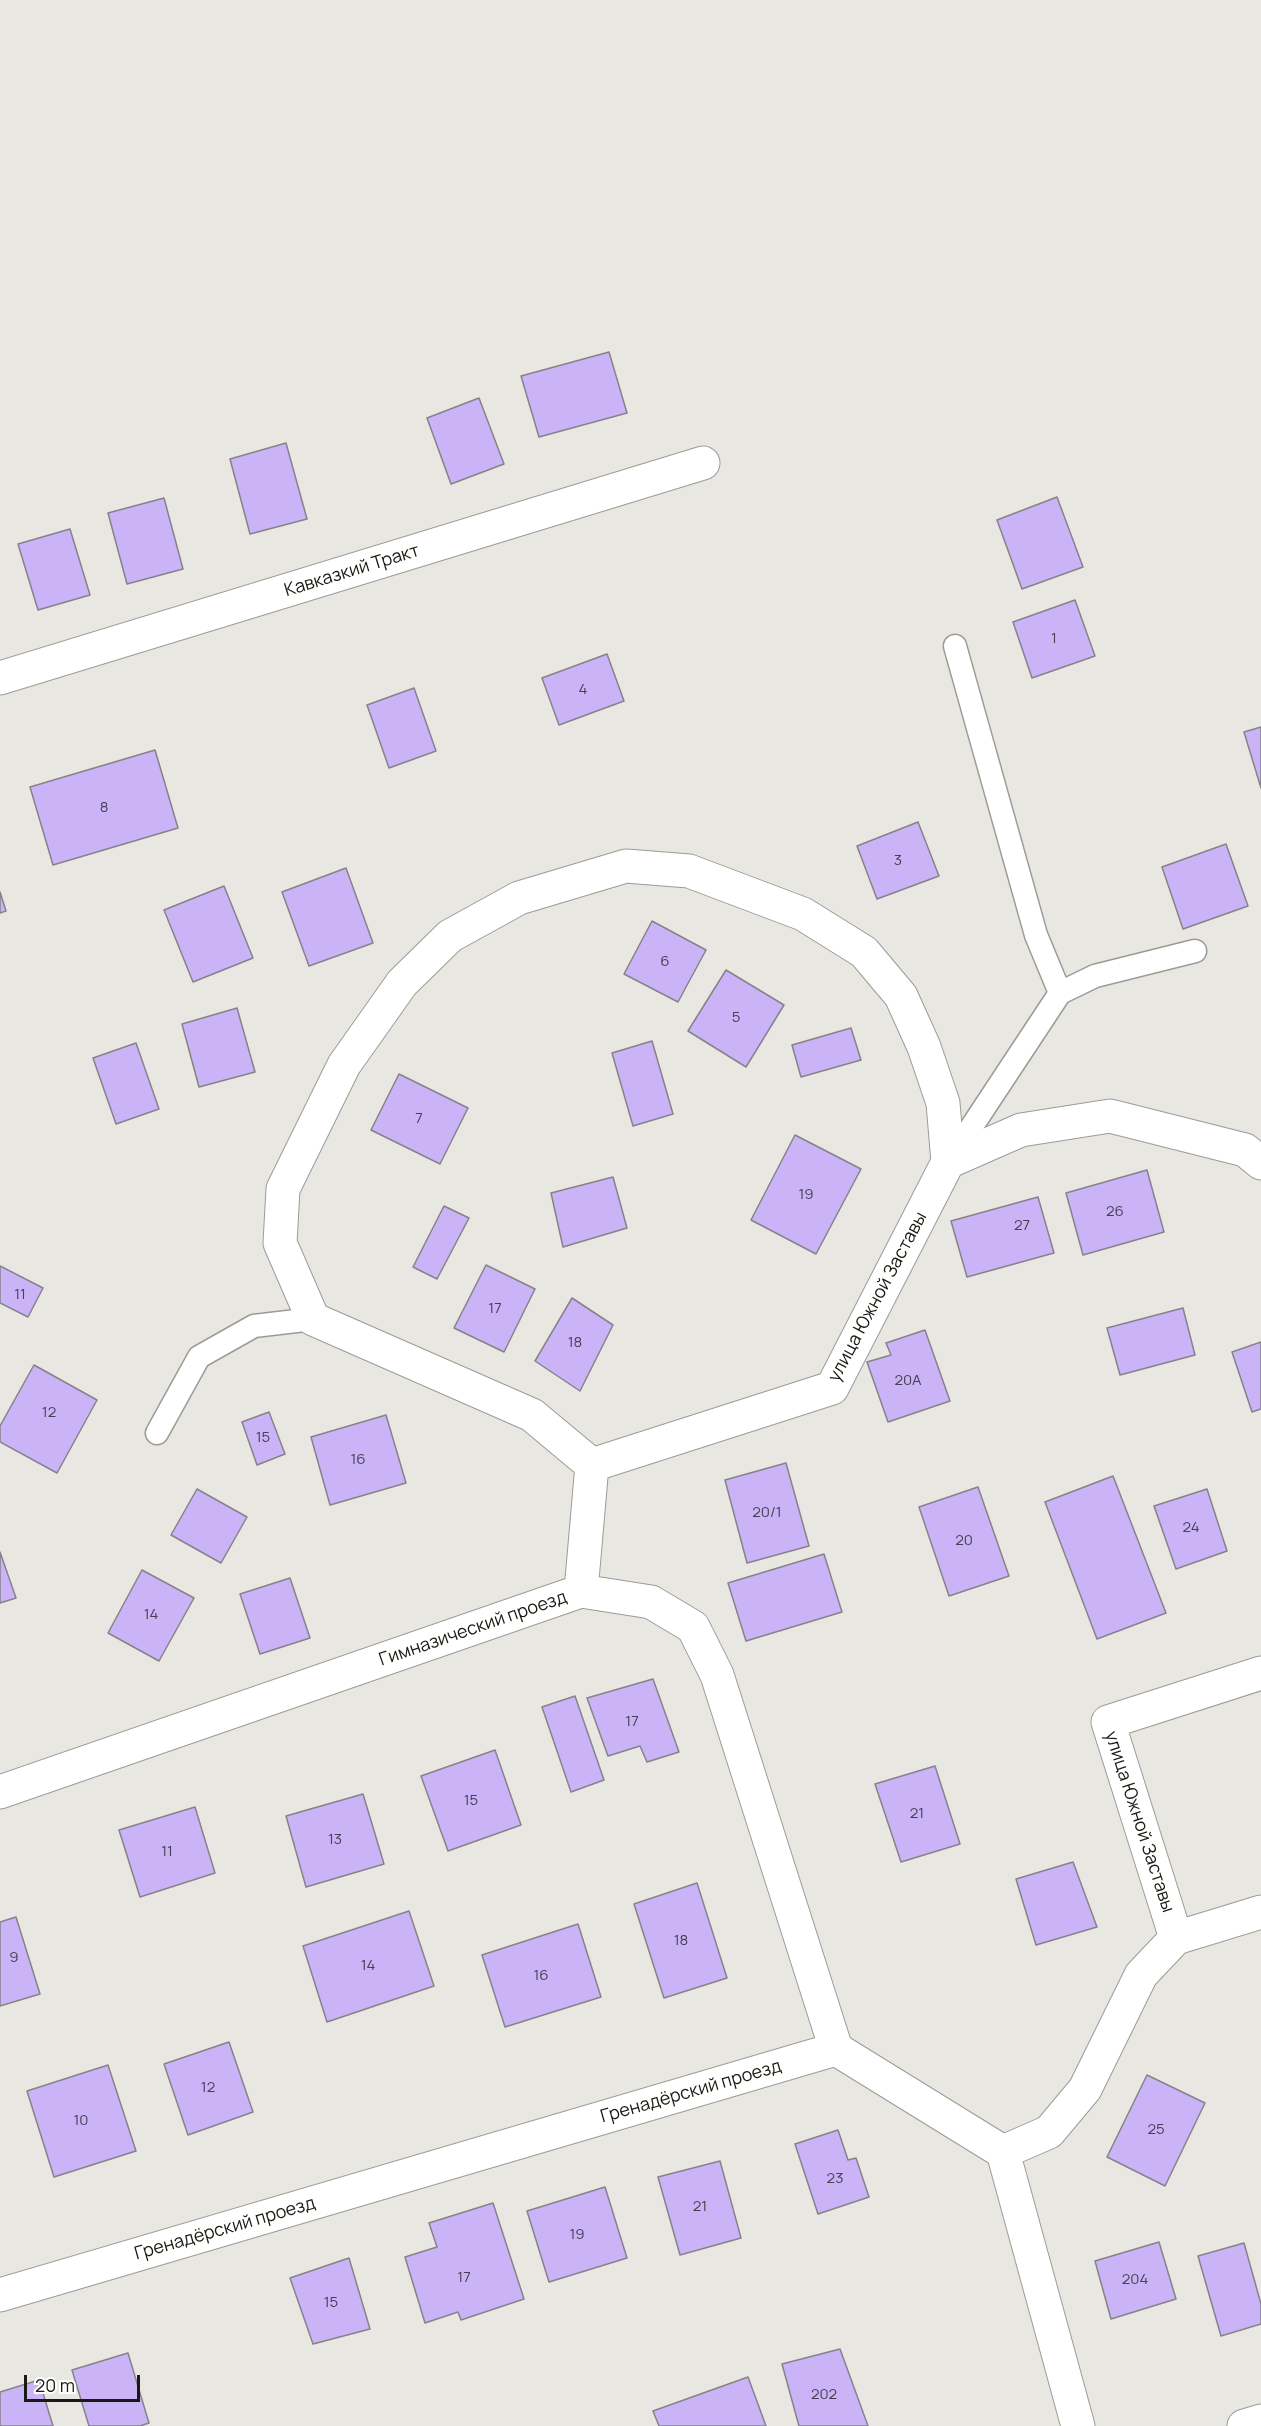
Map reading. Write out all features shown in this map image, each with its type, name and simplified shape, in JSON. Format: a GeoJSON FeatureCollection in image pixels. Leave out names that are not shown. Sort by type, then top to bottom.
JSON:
{"type":"FeatureCollection","features":[{"type":"Feature","properties":{"kind":"street","name":"Кавказкий Тракт"},"geometry":{"type":"LineString","coordinates":[[0,678],[703,464]]}},
{"type":"Feature","properties":{"kind":"street"},"geometry":{"type":"LineString","coordinates":[[581,1591],[592,1465],[532,1415],[313,1319],[280,1243],[283,1189],[345,1065],[402,983],[450,936],[519,897],[626,866],[689,871],[803,914],[864,952],[901,996],[924,1047],[943,1103],[948,1162],[1021,1130],[1110,1116],[1245,1150],[1261,1163]]}},
{"type":"Feature","properties":{"kind":"street","name":"улица Южной Заставы"},"geometry":{"type":"LineString","coordinates":[[592,1465],[832,1388],[948,1162]]}},
{"type":"Feature","properties":{"kind":"street","name":"Гимназический проезд"},"geometry":{"type":"LineString","coordinates":[[0,1792],[581,1591],[651,1602],[693,1627],[717,1675],[836,2049]]}},
{"type":"Feature","properties":{"kind":"street","name":"улица Южной Заставы"},"geometry":{"type":"LineString","coordinates":[[1176,1938],[1108,1722],[1261,1673]]}},
{"type":"Feature","properties":{"kind":"street"},"geometry":{"type":"LineString","coordinates":[[1003,2152],[1050,2132],[1084,2089],[1142,1975],[1176,1938],[1261,1912]]}},
{"type":"Feature","properties":{"kind":"street"},"geometry":{"type":"LineString","coordinates":[[836,2049],[1003,2152],[1078,2426]]}},
{"type":"Feature","properties":{"kind":"street","name":"Гренадёрский проезд"},"geometry":{"type":"LineString","coordinates":[[0,2295],[836,2049]]}},
{"type":"Feature","properties":{"kind":"street"},"geometry":{"type":"LineString","coordinates":[[1244,2426],[1261,2421]]}},
{"type":"Feature","properties":{"kind":"lane"},"geometry":{"type":"LineString","coordinates":[[955,646],[1036,935],[1060,993]]}},
{"type":"Feature","properties":{"kind":"lane"},"geometry":{"type":"LineString","coordinates":[[948,1162],[1060,993],[1095,976],[1195,951]]}},
{"type":"Feature","properties":{"kind":"lane"},"geometry":{"type":"LineString","coordinates":[[157,1432],[199,1357],[254,1326],[313,1319]]}},
{"type":"Feature","properties":{"kind":"building"},"geometry":{"type":"Polygon","coordinates":[[[609,352],[627,413],[539,437],[521,376],[609,352]]]}},
{"type":"Feature","properties":{"kind":"building"},"geometry":{"type":"Polygon","coordinates":[[[479,398],[504,464],[451,484],[427,418],[479,398]]]}},
{"type":"Feature","properties":{"kind":"building"},"geometry":{"type":"Polygon","coordinates":[[[286,443],[307,519],[250,534],[230,459],[286,443]]]}},
{"type":"Feature","properties":{"kind":"building"},"geometry":{"type":"Polygon","coordinates":[[[1057,497],[1083,567],[1022,589],[997,520],[1057,497]]]}},
{"type":"Feature","properties":{"kind":"building"},"geometry":{"type":"Polygon","coordinates":[[[164,498],[183,569],[127,584],[108,513],[164,498]]]}},
{"type":"Feature","properties":{"kind":"building"},"geometry":{"type":"Polygon","coordinates":[[[70,529],[90,595],[38,610],[18,544],[70,529]]]}},
{"type":"Feature","properties":{"kind":"building"},"geometry":{"type":"Polygon","coordinates":[[[1075,600],[1095,656],[1032,678],[1013,622],[1075,600]]]}},
{"type":"Feature","properties":{"kind":"building"},"geometry":{"type":"Polygon","coordinates":[[[607,654],[624,701],[559,725],[542,678],[607,654]]]}},
{"type":"Feature","properties":{"kind":"building"},"geometry":{"type":"Polygon","coordinates":[[[414,688],[436,751],[389,768],[367,705],[414,688]]]}},
{"type":"Feature","properties":{"kind":"building"},"geometry":{"type":"Polygon","coordinates":[[[1261,727],[1261,788],[1244,732],[1261,727]]]}},
{"type":"Feature","properties":{"kind":"building"},"geometry":{"type":"Polygon","coordinates":[[[155,750],[178,828],[53,865],[30,787],[155,750]]]}},
{"type":"Feature","properties":{"kind":"building"},"geometry":{"type":"Polygon","coordinates":[[[918,822],[939,876],[877,899],[857,846],[918,822]]]}},
{"type":"Feature","properties":{"kind":"building"},"geometry":{"type":"Polygon","coordinates":[[[1226,844],[1248,906],[1183,929],[1162,867],[1226,844]]]}},
{"type":"Feature","properties":{"kind":"building"},"geometry":{"type":"Polygon","coordinates":[[[346,868],[373,943],[309,966],[282,892],[346,868]]]}},
{"type":"Feature","properties":{"kind":"building"},"geometry":{"type":"Polygon","coordinates":[[[224,886],[253,958],[193,982],[164,910],[224,886]]]}},
{"type":"Feature","properties":{"kind":"building"},"geometry":{"type":"Polygon","coordinates":[[[0,892],[6,911],[0,913],[0,892]]]}},
{"type":"Feature","properties":{"kind":"building"},"geometry":{"type":"Polygon","coordinates":[[[652,921],[706,950],[678,1002],[624,974],[652,921]]]}},
{"type":"Feature","properties":{"kind":"building"},"geometry":{"type":"Polygon","coordinates":[[[726,970],[784,1005],[746,1067],[688,1031],[726,970]]]}},
{"type":"Feature","properties":{"kind":"building"},"geometry":{"type":"Polygon","coordinates":[[[237,1008],[255,1072],[199,1087],[182,1024],[237,1008]]]}},
{"type":"Feature","properties":{"kind":"building"},"geometry":{"type":"Polygon","coordinates":[[[851,1028],[861,1060],[801,1077],[792,1045],[851,1028]]]}},
{"type":"Feature","properties":{"kind":"building"},"geometry":{"type":"Polygon","coordinates":[[[652,1041],[673,1114],[633,1126],[612,1053],[652,1041]]]}},
{"type":"Feature","properties":{"kind":"building"},"geometry":{"type":"Polygon","coordinates":[[[136,1043],[159,1109],[116,1124],[93,1058],[136,1043]]]}},
{"type":"Feature","properties":{"kind":"building"},"geometry":{"type":"Polygon","coordinates":[[[399,1074],[468,1108],[440,1164],[371,1130],[399,1074]]]}},
{"type":"Feature","properties":{"kind":"building"},"geometry":{"type":"Polygon","coordinates":[[[795,1135],[861,1169],[816,1254],[751,1220],[795,1135]]]}},
{"type":"Feature","properties":{"kind":"building"},"geometry":{"type":"Polygon","coordinates":[[[1147,1170],[1164,1232],[1083,1255],[1066,1193],[1147,1170]]]}},
{"type":"Feature","properties":{"kind":"building"},"geometry":{"type":"Polygon","coordinates":[[[613,1177],[627,1228],[563,1247],[551,1193],[613,1177]]]}},
{"type":"Feature","properties":{"kind":"building"},"geometry":{"type":"Polygon","coordinates":[[[1038,1197],[1054,1253],[967,1277],[951,1221],[1038,1197]]]}},
{"type":"Feature","properties":{"kind":"building"},"geometry":{"type":"Polygon","coordinates":[[[444,1206],[469,1218],[437,1279],[413,1267],[444,1206]]]}},
{"type":"Feature","properties":{"kind":"building"},"geometry":{"type":"Polygon","coordinates":[[[486,1265],[535,1289],[504,1352],[454,1328],[486,1265]]]}},
{"type":"Feature","properties":{"kind":"building"},"geometry":{"type":"Polygon","coordinates":[[[0,1266],[43,1288],[28,1317],[0,1303],[0,1266]]]}},
{"type":"Feature","properties":{"kind":"building"},"geometry":{"type":"Polygon","coordinates":[[[572,1298],[613,1325],[580,1391],[535,1361],[572,1298]]]}},
{"type":"Feature","properties":{"kind":"building"},"geometry":{"type":"Polygon","coordinates":[[[1183,1308],[1195,1355],[1120,1375],[1107,1328],[1183,1308]]]}},
{"type":"Feature","properties":{"kind":"building"},"geometry":{"type":"Polygon","coordinates":[[[925,1330],[950,1401],[888,1422],[867,1362],[891,1355],[886,1343],[925,1330]]]}},
{"type":"Feature","properties":{"kind":"building"},"geometry":{"type":"Polygon","coordinates":[[[1261,1342],[1261,1409],[1252,1412],[1232,1352],[1261,1342]]]}},
{"type":"Feature","properties":{"kind":"building"},"geometry":{"type":"Polygon","coordinates":[[[34,1365],[97,1400],[57,1473],[0,1442],[0,1426],[34,1365]]]}},
{"type":"Feature","properties":{"kind":"building"},"geometry":{"type":"Polygon","coordinates":[[[269,1412],[285,1454],[257,1465],[242,1422],[269,1412]]]}},
{"type":"Feature","properties":{"kind":"building"},"geometry":{"type":"Polygon","coordinates":[[[386,1415],[406,1483],[330,1505],[311,1437],[386,1415]]]}},
{"type":"Feature","properties":{"kind":"building"},"geometry":{"type":"Polygon","coordinates":[[[786,1463],[809,1546],[747,1563],[725,1480],[786,1463]]]}},
{"type":"Feature","properties":{"kind":"building"},"geometry":{"type":"Polygon","coordinates":[[[1113,1476],[1166,1613],[1097,1639],[1045,1502],[1113,1476]]]}},
{"type":"Feature","properties":{"kind":"building"},"geometry":{"type":"Polygon","coordinates":[[[978,1487],[1009,1576],[949,1596],[919,1507],[978,1487]]]}},
{"type":"Feature","properties":{"kind":"building"},"geometry":{"type":"Polygon","coordinates":[[[197,1489],[247,1517],[221,1563],[171,1535],[197,1489]]]}},
{"type":"Feature","properties":{"kind":"building"},"geometry":{"type":"Polygon","coordinates":[[[1207,1489],[1227,1551],[1176,1569],[1154,1506],[1207,1489]]]}},
{"type":"Feature","properties":{"kind":"building"},"geometry":{"type":"Polygon","coordinates":[[[0,1552],[16,1598],[0,1603],[0,1552]]]}},
{"type":"Feature","properties":{"kind":"building"},"geometry":{"type":"Polygon","coordinates":[[[824,1554],[842,1612],[746,1641],[728,1583],[824,1554]]]}},
{"type":"Feature","properties":{"kind":"building"},"geometry":{"type":"Polygon","coordinates":[[[142,1570],[194,1598],[159,1661],[108,1633],[142,1570]]]}},
{"type":"Feature","properties":{"kind":"building"},"geometry":{"type":"Polygon","coordinates":[[[290,1578],[310,1638],[260,1654],[240,1594],[290,1578]]]}},
{"type":"Feature","properties":{"kind":"building"},"geometry":{"type":"Polygon","coordinates":[[[653,1679],[679,1752],[647,1762],[640,1746],[608,1756],[587,1698],[653,1679]]]}},
{"type":"Feature","properties":{"kind":"building"},"geometry":{"type":"Polygon","coordinates":[[[575,1696],[604,1780],[571,1792],[542,1707],[575,1696]]]}},
{"type":"Feature","properties":{"kind":"building"},"geometry":{"type":"Polygon","coordinates":[[[495,1750],[521,1825],[448,1851],[421,1776],[495,1750]]]}},
{"type":"Feature","properties":{"kind":"building"},"geometry":{"type":"Polygon","coordinates":[[[935,1766],[960,1844],[901,1862],[875,1784],[935,1766]]]}},
{"type":"Feature","properties":{"kind":"building"},"geometry":{"type":"Polygon","coordinates":[[[363,1794],[384,1864],[306,1887],[286,1816],[363,1794]]]}},
{"type":"Feature","properties":{"kind":"building"},"geometry":{"type":"Polygon","coordinates":[[[195,1807],[215,1873],[140,1897],[119,1830],[195,1807]]]}},
{"type":"Feature","properties":{"kind":"building"},"geometry":{"type":"Polygon","coordinates":[[[1073,1862],[1097,1927],[1036,1945],[1016,1879],[1073,1862]]]}},
{"type":"Feature","properties":{"kind":"building"},"geometry":{"type":"Polygon","coordinates":[[[697,1883],[727,1978],[664,1998],[634,1904],[697,1883]]]}},
{"type":"Feature","properties":{"kind":"building"},"geometry":{"type":"Polygon","coordinates":[[[409,1911],[434,1986],[327,2022],[303,1946],[409,1911]]]}},
{"type":"Feature","properties":{"kind":"building"},"geometry":{"type":"Polygon","coordinates":[[[16,1917],[40,1994],[0,2006],[0,1922],[16,1917]]]}},
{"type":"Feature","properties":{"kind":"building"},"geometry":{"type":"Polygon","coordinates":[[[578,1924],[601,1997],[505,2027],[482,1955],[578,1924]]]}},
{"type":"Feature","properties":{"kind":"building"},"geometry":{"type":"Polygon","coordinates":[[[229,2042],[253,2112],[188,2135],[164,2064],[229,2042]]]}},
{"type":"Feature","properties":{"kind":"building"},"geometry":{"type":"Polygon","coordinates":[[[108,2065],[136,2151],[54,2177],[27,2091],[108,2065]]]}},
{"type":"Feature","properties":{"kind":"building"},"geometry":{"type":"Polygon","coordinates":[[[1147,2075],[1205,2103],[1165,2186],[1107,2157],[1147,2075]]]}},
{"type":"Feature","properties":{"kind":"building"},"geometry":{"type":"Polygon","coordinates":[[[838,2130],[848,2160],[856,2158],[869,2197],[818,2214],[795,2144],[838,2130]]]}},
{"type":"Feature","properties":{"kind":"building"},"geometry":{"type":"Polygon","coordinates":[[[720,2161],[741,2238],[680,2255],[658,2177],[720,2161]]]}},
{"type":"Feature","properties":{"kind":"building"},"geometry":{"type":"Polygon","coordinates":[[[605,2187],[627,2258],[549,2282],[527,2211],[605,2187]]]}},
{"type":"Feature","properties":{"kind":"building"},"geometry":{"type":"Polygon","coordinates":[[[493,2203],[524,2299],[461,2320],[458,2312],[425,2323],[405,2257],[437,2247],[429,2223],[493,2203]]]}},
{"type":"Feature","properties":{"kind":"building"},"geometry":{"type":"Polygon","coordinates":[[[1159,2242],[1176,2299],[1111,2319],[1095,2261],[1159,2242]]]}},
{"type":"Feature","properties":{"kind":"building"},"geometry":{"type":"Polygon","coordinates":[[[1244,2243],[1261,2304],[1261,2324],[1221,2336],[1198,2256],[1244,2243]]]}},
{"type":"Feature","properties":{"kind":"building"},"geometry":{"type":"Polygon","coordinates":[[[349,2258],[370,2329],[313,2344],[290,2278],[349,2258]]]}},
{"type":"Feature","properties":{"kind":"building"},"geometry":{"type":"Polygon","coordinates":[[[840,2349],[868,2426],[799,2426],[782,2364],[840,2349]]]}},
{"type":"Feature","properties":{"kind":"building"},"geometry":{"type":"Polygon","coordinates":[[[128,2353],[149,2423],[140,2426],[89,2426],[72,2370],[128,2353]]]}},
{"type":"Feature","properties":{"kind":"building"},"geometry":{"type":"Polygon","coordinates":[[[748,2377],[766,2426],[659,2426],[653,2411],[748,2377]]]}},
{"type":"Feature","properties":{"kind":"building"},"geometry":{"type":"Polygon","coordinates":[[[39,2380],[53,2426],[0,2426],[0,2392],[39,2380]]]}}]}
